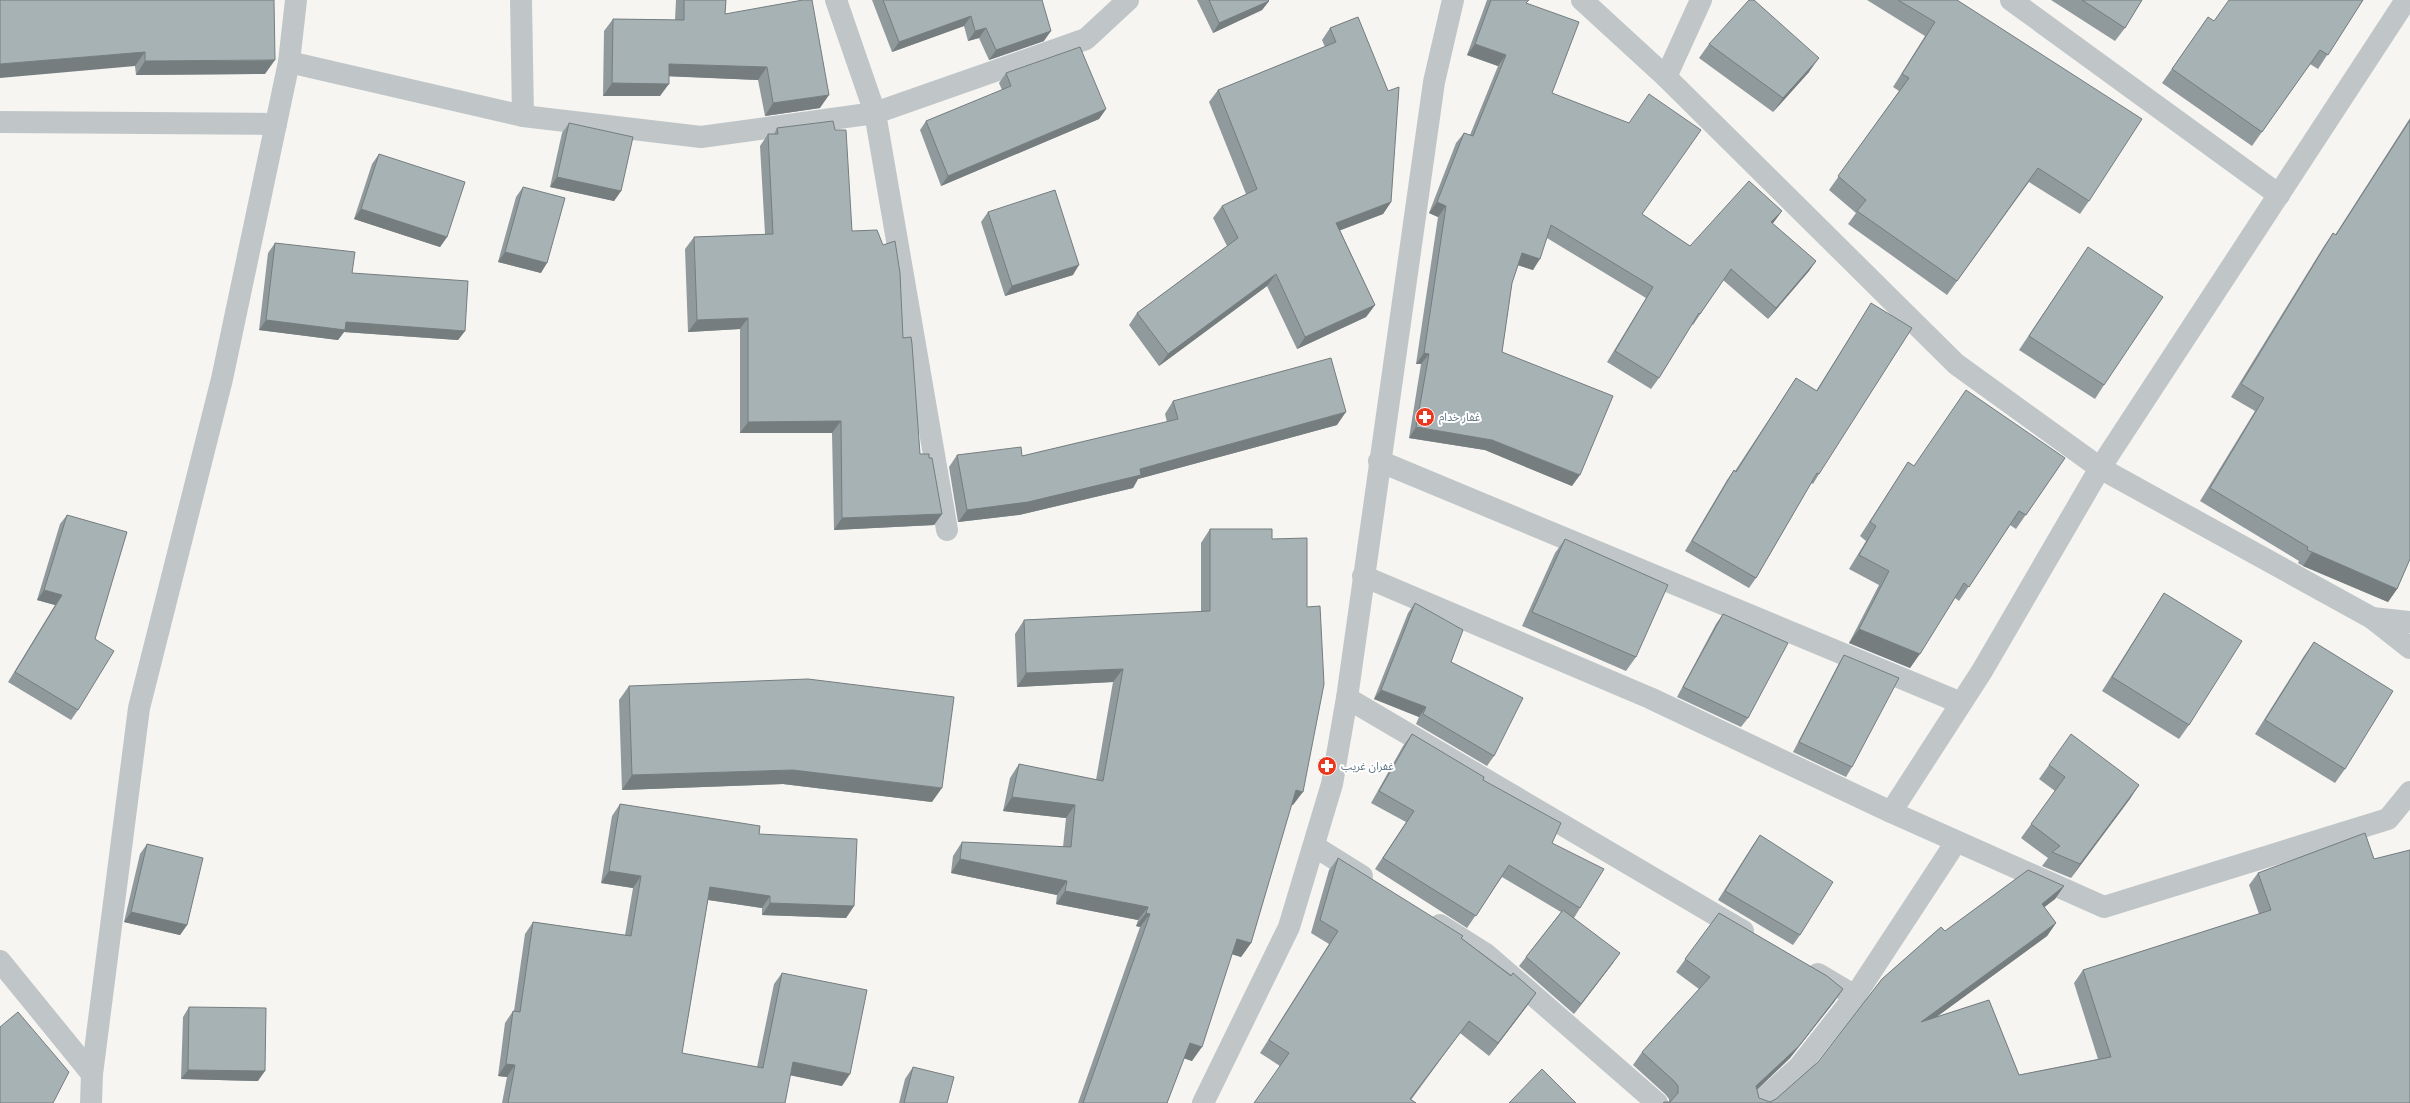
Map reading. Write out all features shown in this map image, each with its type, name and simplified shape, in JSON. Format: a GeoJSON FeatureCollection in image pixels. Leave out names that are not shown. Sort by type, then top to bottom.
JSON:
{"type":"FeatureCollection","features":[{"type":"Feature","properties":{"kind":"street"},"geometry":{"type":"LineString","coordinates":[[91,1103],[92,1074],[139,708],[222,379],[289,62],[296,0]]}},
{"type":"Feature","properties":{"kind":"street"},"geometry":{"type":"LineString","coordinates":[[521,0],[523,116]]}},
{"type":"Feature","properties":{"kind":"street"},"geometry":{"type":"LineString","coordinates":[[836,0],[875,113],[946,530]]}},
{"type":"Feature","properties":{"kind":"street"},"geometry":{"type":"LineString","coordinates":[[289,62],[523,116],[701,137],[875,113],[1086,39],[1128,0]]}},
{"type":"Feature","properties":{"kind":"street"},"geometry":{"type":"LineString","coordinates":[[1203,1103],[1288,927],[1332,784],[1347,698],[1379,460],[1434,82],[1453,0]]}},
{"type":"Feature","properties":{"kind":"street"},"geometry":{"type":"LineString","coordinates":[[1582,0],[1666,77],[1956,364],[2100,468],[2372,618],[2410,648]]}},
{"type":"Feature","properties":{"kind":"street"},"geometry":{"type":"LineString","coordinates":[[1666,77],[1701,0]]}},
{"type":"Feature","properties":{"kind":"street"},"geometry":{"type":"LineString","coordinates":[[2011,0],[2279,195]]}},
{"type":"Feature","properties":{"kind":"street"},"geometry":{"type":"LineString","coordinates":[[1891,812],[1961,703],[2100,468],[2406,0]]}},
{"type":"Feature","properties":{"kind":"street"},"geometry":{"type":"LineString","coordinates":[[0,122],[276,124]]}},
{"type":"Feature","properties":{"kind":"street"},"geometry":{"type":"LineString","coordinates":[[1379,460],[1961,703]]}},
{"type":"Feature","properties":{"kind":"street"},"geometry":{"type":"LineString","coordinates":[[1363,576],[1650,698],[1956,842],[2104,907],[2388,819],[2410,792]]}},
{"type":"Feature","properties":{"kind":"street"},"geometry":{"type":"LineString","coordinates":[[2372,618],[2410,622]]}},
{"type":"Feature","properties":{"kind":"street"},"geometry":{"type":"LineString","coordinates":[[1347,698],[1759,940]]}},
{"type":"Feature","properties":{"kind":"street"},"geometry":{"type":"LineString","coordinates":[[1759,1103],[1799,1067],[1855,996],[1956,842]]}},
{"type":"Feature","properties":{"kind":"street"},"geometry":{"type":"LineString","coordinates":[[1314,846],[1380,887]]}},
{"type":"Feature","properties":{"kind":"street"},"geometry":{"type":"LineString","coordinates":[[1420,912],[1486,954],[1657,1103]]}},
{"type":"Feature","properties":{"kind":"street"},"geometry":{"type":"LineString","coordinates":[[0,961],[92,1074]]}},
{"type":"Feature","properties":{"kind":"street"},"geometry":{"type":"LineString","coordinates":[[1800,964],[1855,996]]}},
{"type":"Feature","properties":{"kind":"building"},"geometry":{"type":"Polygon","coordinates":[[[0,0],[274,0],[275,60],[145,61],[145,52],[0,64],[0,0]]]}},
{"type":"Feature","properties":{"kind":"building"},"geometry":{"type":"Polygon","coordinates":[[[684,0],[726,0],[725,14],[803,0],[812,0],[829,95],[773,103],[767,67],[669,64],[669,84],[612,83],[613,19],[684,20],[684,0]]]}},
{"type":"Feature","properties":{"kind":"building"},"geometry":{"type":"Polygon","coordinates":[[[883,0],[1042,0],[1051,31],[996,50],[986,28],[975,31],[971,16],[899,42],[883,0]]]}},
{"type":"Feature","properties":{"kind":"building"},"geometry":{"type":"Polygon","coordinates":[[[1209,0],[1268,0],[1269,1],[1219,23],[1209,0]]]}},
{"type":"Feature","properties":{"kind":"building"},"geometry":{"type":"Polygon","coordinates":[[[1491,0],[1529,0],[1526,3],[1579,22],[1552,93],[1629,123],[1649,94],[1701,130],[1642,214],[1690,246],[1749,181],[1782,211],[1771,222],[1816,261],[1776,308],[1731,269],[1700,314],[1699,313],[1659,378],[1615,351],[1653,287],[1551,225],[1540,259],[1522,253],[1512,283],[1502,352],[1613,396],[1580,475],[1492,440],[1416,427],[1429,354],[1424,353],[1446,206],[1437,202],[1464,133],[1473,136],[1506,55],[1475,44],[1491,0]]]}},
{"type":"Feature","properties":{"kind":"building"},"geometry":{"type":"Polygon","coordinates":[[[1749,0],[1754,0],[1819,58],[1783,98],[1709,44],[1749,0]]]}},
{"type":"Feature","properties":{"kind":"building"},"geometry":{"type":"Polygon","coordinates":[[[1898,0],[1957,0],[2142,119],[2089,201],[2038,168],[1957,281],[1857,211],[1866,200],[1838,176],[1909,78],[1902,74],[1935,22],[1898,0]]]}},
{"type":"Feature","properties":{"kind":"building"},"geometry":{"type":"Polygon","coordinates":[[[2082,0],[2142,0],[2125,28],[2082,0]]]}},
{"type":"Feature","properties":{"kind":"building"},"geometry":{"type":"Polygon","coordinates":[[[2229,0],[2363,0],[2328,55],[2320,50],[2262,132],[2172,69],[2208,17],[2214,21],[2229,0]]]}},
{"type":"Feature","properties":{"kind":"building"},"geometry":{"type":"Polygon","coordinates":[[[1358,17],[1388,91],[1399,87],[1391,202],[1336,223],[1375,305],[1305,337],[1276,274],[1168,354],[1137,313],[1238,238],[1222,206],[1257,189],[1218,90],[1336,42],[1330,28],[1358,17]]]}},
{"type":"Feature","properties":{"kind":"building"},"geometry":{"type":"Polygon","coordinates":[[[1080,47],[1106,109],[948,176],[926,121],[1011,86],[1006,73],[1080,47]]]}},
{"type":"Feature","properties":{"kind":"building"},"geometry":{"type":"Polygon","coordinates":[[[2410,120],[2410,559],[2397,589],[2307,550],[2308,547],[2210,488],[2264,398],[2241,384],[2333,233],[2336,235],[2410,120]]]}},
{"type":"Feature","properties":{"kind":"building"},"geometry":{"type":"Polygon","coordinates":[[[833,121],[835,130],[846,130],[852,231],[877,230],[883,245],[895,241],[900,273],[903,338],[911,337],[912,344],[920,454],[929,454],[929,458],[932,458],[942,514],[842,518],[841,421],[748,422],[748,318],[697,320],[694,237],[773,234],[768,134],[778,134],[777,128],[833,121]]]}},
{"type":"Feature","properties":{"kind":"building"},"geometry":{"type":"Polygon","coordinates":[[[569,123],[633,137],[621,191],[557,177],[569,123]]]}},
{"type":"Feature","properties":{"kind":"building"},"geometry":{"type":"Polygon","coordinates":[[[379,154],[465,182],[447,237],[361,209],[379,154]]]}},
{"type":"Feature","properties":{"kind":"building"},"geometry":{"type":"Polygon","coordinates":[[[523,187],[565,198],[547,263],[505,252],[523,187]]]}},
{"type":"Feature","properties":{"kind":"building"},"geometry":{"type":"Polygon","coordinates":[[[1055,190],[1079,265],[1012,286],[988,212],[1055,190]]]}},
{"type":"Feature","properties":{"kind":"building"},"geometry":{"type":"Polygon","coordinates":[[[275,243],[355,252],[352,273],[468,281],[465,331],[346,322],[345,330],[266,320],[275,243]]]}},
{"type":"Feature","properties":{"kind":"building"},"geometry":{"type":"Polygon","coordinates":[[[2088,247],[2163,297],[2104,385],[2029,336],[2088,247]]]}},
{"type":"Feature","properties":{"kind":"building"},"geometry":{"type":"Polygon","coordinates":[[[1871,303],[1912,328],[1819,474],[1817,473],[1756,578],[1692,541],[1734,470],[1736,472],[1796,378],[1817,391],[1871,303]]]}},
{"type":"Feature","properties":{"kind":"building"},"geometry":{"type":"Polygon","coordinates":[[[1331,358],[1346,412],[1140,469],[1141,475],[1028,502],[967,510],[957,455],[1021,447],[1022,456],[1178,419],[1173,401],[1331,358]]]}},
{"type":"Feature","properties":{"kind":"building"},"geometry":{"type":"Polygon","coordinates":[[[1966,390],[2065,458],[2026,515],[2019,511],[1969,587],[1964,583],[1920,654],[1859,629],[1889,571],[1859,555],[1876,526],[1870,522],[1908,462],[1914,466],[1966,390]]]}},
{"type":"Feature","properties":{"kind":"building"},"geometry":{"type":"Polygon","coordinates":[[[67,515],[127,532],[95,639],[114,651],[78,710],[15,672],[62,595],[44,590],[67,515]]]}},
{"type":"Feature","properties":{"kind":"building"},"geometry":{"type":"Polygon","coordinates":[[[1210,529],[1272,529],[1272,539],[1307,538],[1307,607],[1320,606],[1324,684],[1303,792],[1296,790],[1251,943],[1237,939],[1202,1047],[1190,1043],[1167,1103],[1083,1103],[1150,914],[1146,913],[1148,907],[1065,891],[1067,881],[960,859],[962,842],[1071,847],[1075,805],[1012,797],[1019,764],[1103,781],[1123,669],[1026,673],[1024,620],[1210,611],[1210,529]]]}},
{"type":"Feature","properties":{"kind":"building"},"geometry":{"type":"Polygon","coordinates":[[[1565,539],[1668,585],[1636,657],[1532,612],[1565,539]]]}},
{"type":"Feature","properties":{"kind":"building"},"geometry":{"type":"Polygon","coordinates":[[[2164,593],[2242,641],[2189,725],[2112,677],[2164,593]]]}},
{"type":"Feature","properties":{"kind":"building"},"geometry":{"type":"Polygon","coordinates":[[[1415,603],[1463,630],[1451,662],[1523,698],[1494,756],[1423,714],[1426,707],[1381,690],[1415,603]]]}},
{"type":"Feature","properties":{"kind":"building"},"geometry":{"type":"Polygon","coordinates":[[[1723,614],[1788,643],[1748,718],[1683,687],[1723,614]]]}},
{"type":"Feature","properties":{"kind":"building"},"geometry":{"type":"Polygon","coordinates":[[[2314,642],[2393,691],[2345,769],[2265,720],[2314,642]]]}},
{"type":"Feature","properties":{"kind":"building"},"geometry":{"type":"Polygon","coordinates":[[[1844,655],[1899,678],[1852,767],[1799,742],[1844,655]]]}},
{"type":"Feature","properties":{"kind":"building"},"geometry":{"type":"Polygon","coordinates":[[[808,679],[954,697],[942,788],[793,770],[632,775],[629,686],[808,679]]]}},
{"type":"Feature","properties":{"kind":"building"},"geometry":{"type":"Polygon","coordinates":[[[1412,734],[1484,777],[1483,780],[1561,823],[1552,843],[1604,869],[1580,908],[1509,865],[1476,916],[1383,858],[1414,811],[1379,791],[1412,734]]]}},
{"type":"Feature","properties":{"kind":"building"},"geometry":{"type":"Polygon","coordinates":[[[2071,734],[2139,785],[2080,864],[2052,852],[2060,846],[2031,824],[2065,777],[2049,765],[2071,734]]]}},
{"type":"Feature","properties":{"kind":"building"},"geometry":{"type":"Polygon","coordinates":[[[620,804],[760,826],[759,834],[857,839],[854,906],[770,903],[770,896],[710,887],[682,1053],[763,1068],[782,973],[867,990],[850,1074],[793,1062],[785,1103],[508,1103],[515,1065],[506,1064],[513,1011],[520,1012],[533,922],[631,936],[641,876],[609,871],[620,804]]]}},
{"type":"Feature","properties":{"kind":"building"},"geometry":{"type":"Polygon","coordinates":[[[2365,833],[2374,859],[2410,850],[2410,1103],[1663,1103],[1670,1102],[1678,1093],[1678,1086],[1642,1052],[1710,977],[1685,959],[1719,913],[1827,976],[1843,989],[1799,1046],[1756,1086],[1759,1098],[1770,1102],[1776,1099],[1818,1062],[1882,979],[1941,927],[1945,931],[2028,870],[2064,886],[2042,904],[2056,923],[1921,1022],[1989,1000],[2019,1075],[2111,1057],[2083,970],[2271,910],[2258,873],[2365,833]]]}},
{"type":"Feature","properties":{"kind":"building"},"geometry":{"type":"Polygon","coordinates":[[[1760,835],[1833,882],[1800,935],[1725,891],[1760,835]]]}},
{"type":"Feature","properties":{"kind":"building"},"geometry":{"type":"Polygon","coordinates":[[[147,844],[203,858],[187,925],[131,912],[147,844]]]}},
{"type":"Feature","properties":{"kind":"building"},"geometry":{"type":"Polygon","coordinates":[[[1338,858],[1463,936],[1461,938],[1511,976],[1513,973],[1536,993],[1498,1043],[1469,1021],[1410,1099],[1416,1103],[1254,1103],[1289,1053],[1269,1040],[1338,931],[1320,920],[1338,858]]]}},
{"type":"Feature","properties":{"kind":"building"},"geometry":{"type":"Polygon","coordinates":[[[1563,910],[1620,953],[1581,1004],[1526,957],[1563,910]]]}},
{"type":"Feature","properties":{"kind":"building"},"geometry":{"type":"Polygon","coordinates":[[[189,1007],[266,1008],[265,1071],[188,1070],[189,1007]]]}},
{"type":"Feature","properties":{"kind":"building"},"geometry":{"type":"Polygon","coordinates":[[[18,1012],[69,1072],[53,1103],[0,1103],[0,1027],[18,1012]]]}},
{"type":"Feature","properties":{"kind":"building"},"geometry":{"type":"Polygon","coordinates":[[[913,1067],[954,1077],[947,1103],[904,1103],[913,1067]]]}},
{"type":"Feature","properties":{"kind":"building"},"geometry":{"type":"Polygon","coordinates":[[[1542,1069],[1576,1103],[1509,1103],[1542,1069]]]}},
{"type":"Feature","properties":{"kind":"place","name":"غفار خدام"},"geometry":{"type":"Point","coordinates":[1425,417]}},
{"type":"Feature","properties":{"kind":"place","name":"غفران غريب"},"geometry":{"type":"Point","coordinates":[1327,766]}}]}
